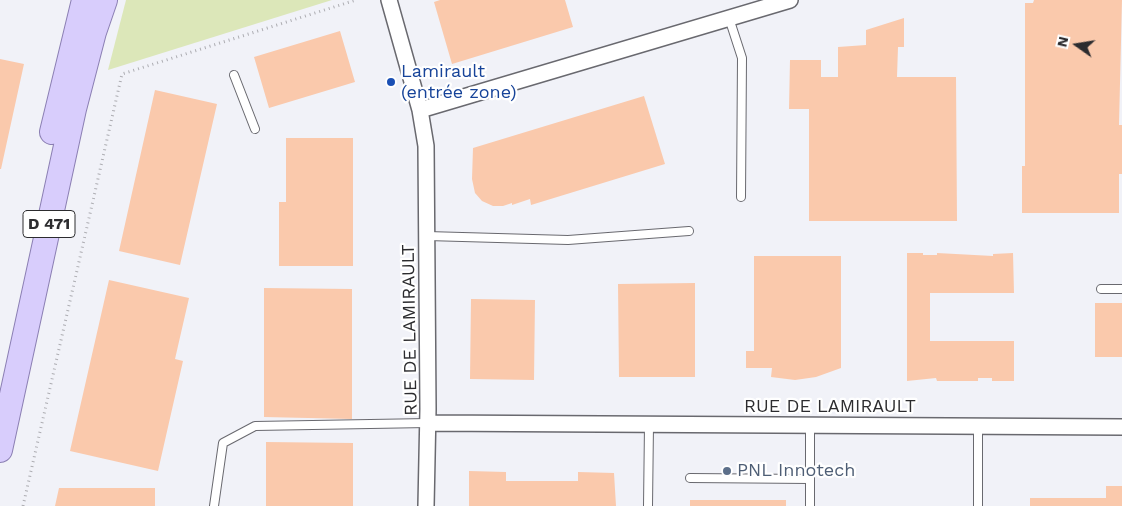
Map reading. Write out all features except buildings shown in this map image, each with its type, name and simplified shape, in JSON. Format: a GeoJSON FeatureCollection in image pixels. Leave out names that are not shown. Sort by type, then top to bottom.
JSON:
{"type":"FeatureCollection","features":[{"type":"Feature","properties":{"kind":"main road","name":"D 471"},"geometry":{"type":"LineString","coordinates":[[0,374],[57,110],[84,0]]}},
{"type":"Feature","properties":{"kind":"main road","name":"D 471"},"geometry":{"type":"LineString","coordinates":[[0,450],[74,109],[94,32],[105,0]]}},
{"type":"Feature","properties":{"kind":"street","name":"RUE DE LAMIRAULT"},"geometry":{"type":"LineString","coordinates":[[389,0],[420,110],[426,146],[428,423],[1122,427]]}},
{"type":"Feature","properties":{"kind":"street"},"geometry":{"type":"LineString","coordinates":[[420,110],[729,18],[750,6],[790,0]]}},
{"type":"Feature","properties":{"kind":"street"},"geometry":{"type":"LineString","coordinates":[[426,506],[428,423]]}},
{"type":"Feature","properties":{"kind":"lane"},"geometry":{"type":"LineString","coordinates":[[729,18],[742,58],[741,197]]}},
{"type":"Feature","properties":{"kind":"lane"},"geometry":{"type":"LineString","coordinates":[[234,75],[255,129]]}},
{"type":"Feature","properties":{"kind":"lane"},"geometry":{"type":"LineString","coordinates":[[427,236],[568,240],[689,230]]}},
{"type":"Feature","properties":{"kind":"lane"},"geometry":{"type":"LineString","coordinates":[[1101,289],[1122,290]]}},
{"type":"Feature","properties":{"kind":"lane"},"geometry":{"type":"LineString","coordinates":[[214,506],[222,443],[255,426],[428,423]]}},
{"type":"Feature","properties":{"kind":"lane"},"geometry":{"type":"LineString","coordinates":[[648,506],[649,425]]}},
{"type":"Feature","properties":{"kind":"lane"},"geometry":{"type":"LineString","coordinates":[[810,425],[810,506]]}},
{"type":"Feature","properties":{"kind":"lane"},"geometry":{"type":"LineString","coordinates":[[978,426],[978,506]]}},
{"type":"Feature","properties":{"kind":"lane"},"geometry":{"type":"LineString","coordinates":[[690,478],[810,480]]}},
{"type":"Feature","properties":{"kind":"path"},"geometry":{"type":"LineString","coordinates":[[23,506],[122,74],[356,0]]}},
{"type":"Feature","properties":{"kind":"green space"},"geometry":{"type":"Polygon","coordinates":[[[126,0],[332,0],[108,70],[126,0]]]}},
{"type":"Feature","properties":{"kind":"place","name":"Lamirault (entrée zone)"},"geometry":{"type":"Point","coordinates":[391,82]}},
{"type":"Feature","properties":{"kind":"place","name":"PNL Innotech"},"geometry":{"type":"Point","coordinates":[727,471]}}]}
